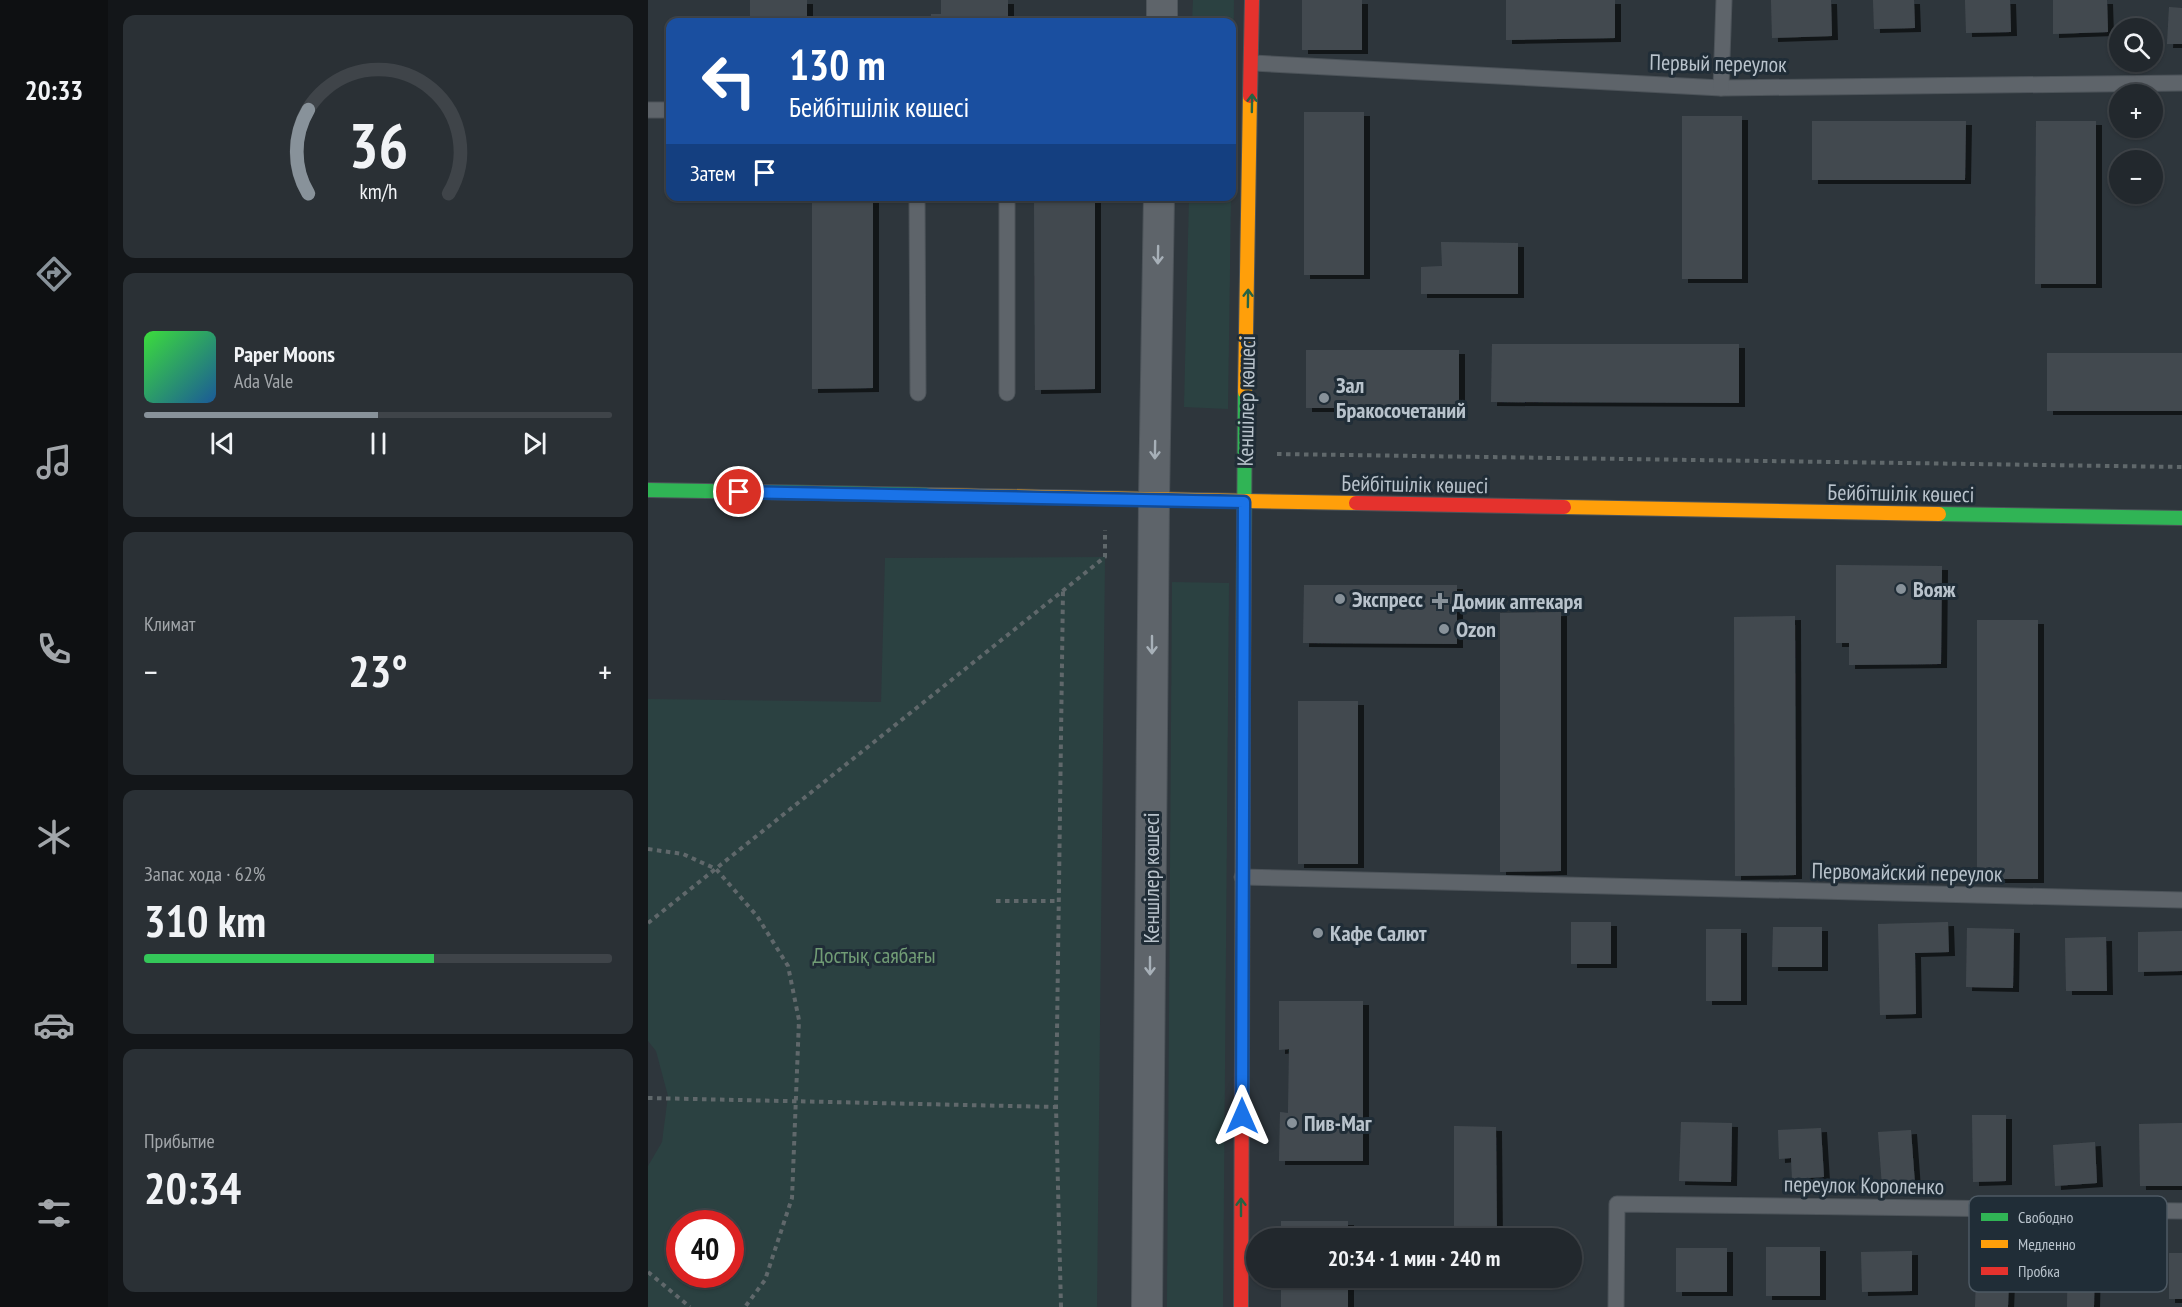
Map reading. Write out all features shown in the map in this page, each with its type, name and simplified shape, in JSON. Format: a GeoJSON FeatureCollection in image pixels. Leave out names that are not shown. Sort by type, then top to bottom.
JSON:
{"type":"FeatureCollection","features":[{"type":"Feature","properties":{"kind":"street"},"geometry":{"type":"LineString","coordinates":[[1162,0],[1162,18]]}},
{"type":"Feature","properties":{"kind":"street","name":"Кеншілер көшесі"},"geometry":{"type":"LineString","coordinates":[[1241,1307],[1244,502],[1253,63],[1252,0]]}},
{"type":"Feature","properties":{"kind":"street","name":"Кеншілер көшесі"},"geometry":{"type":"LineString","coordinates":[[1148,1307],[1154,500],[1159,201]]}},
{"type":"Feature","properties":{"kind":"street","name":"Бейбітшілік көшесі"},"geometry":{"type":"LineString","coordinates":[[648,490],[2182,518]]}},
{"type":"Feature","properties":{"kind":"lane"},"geometry":{"type":"LineString","coordinates":[[1721,88],[1724,0]]}},
{"type":"Feature","properties":{"kind":"lane","name":"Первый переулок"},"geometry":{"type":"LineString","coordinates":[[1253,63],[1721,88],[2182,84]]}},
{"type":"Feature","properties":{"kind":"lane"},"geometry":{"type":"LineString","coordinates":[[648,110],[666,110]]}},
{"type":"Feature","properties":{"kind":"lane"},"geometry":{"type":"LineString","coordinates":[[917,201],[918,393]]}},
{"type":"Feature","properties":{"kind":"lane"},"geometry":{"type":"LineString","coordinates":[[1007,201],[1007,393]]}},
{"type":"Feature","properties":{"kind":"lane","name":"Первомайский переулок"},"geometry":{"type":"LineString","coordinates":[[1242,877],[2182,900]]}},
{"type":"Feature","properties":{"kind":"lane","name":"переулок Короленко"},"geometry":{"type":"LineString","coordinates":[[1616,1307],[1617,1204],[1969,1208]]}},
{"type":"Feature","properties":{"kind":"lane","name":"переулок Короленко"},"geometry":{"type":"LineString","coordinates":[[2167,1211],[2182,1211]]}},
{"type":"Feature","properties":{"kind":"path"},"geometry":{"type":"LineString","coordinates":[[1277,454],[2182,467]]}},
{"type":"Feature","properties":{"kind":"path"},"geometry":{"type":"LineString","coordinates":[[648,923],[1105,557],[1105,499]]}},
{"type":"Feature","properties":{"kind":"path"},"geometry":{"type":"LineString","coordinates":[[1061,1307],[1056,1107],[1063,589]]}},
{"type":"Feature","properties":{"kind":"path"},"geometry":{"type":"LineString","coordinates":[[648,849],[683,854],[716,869],[757,916],[788,966],[799,1020],[792,1198],[765,1280],[745,1307]]}},
{"type":"Feature","properties":{"kind":"path"},"geometry":{"type":"LineString","coordinates":[[996,901],[1059,901]]}},
{"type":"Feature","properties":{"kind":"path"},"geometry":{"type":"LineString","coordinates":[[648,1098],[1056,1107]]}},
{"type":"Feature","properties":{"kind":"path"},"geometry":{"type":"LineString","coordinates":[[648,1272],[690,1307]]}},
{"type":"Feature","properties":{"kind":"green space"},"geometry":{"type":"Polygon","coordinates":[[[1193,0],[1234,0],[1234,18],[1192,18],[1193,0]]]}},
{"type":"Feature","properties":{"kind":"green space"},"geometry":{"type":"Polygon","coordinates":[[[1189,201],[1231,201],[1228,409],[1184,407],[1189,201]]]}},
{"type":"Feature","properties":{"kind":"green space","name":"Достық саябағы"},"geometry":{"type":"Polygon","coordinates":[[[1105,557],[1097,1307],[648,1307],[648,1166],[662,1142],[668,1096],[656,1051],[648,1041],[648,699],[881,702],[885,558],[1105,557]]]}},
{"type":"Feature","properties":{"kind":"green space"},"geometry":{"type":"Polygon","coordinates":[[[1172,582],[1229,583],[1223,1307],[1167,1307],[1172,582]]]}},
{"type":"Feature","properties":{"kind":"building"},"geometry":{"type":"Polygon","coordinates":[[[750,0],[807,0],[807,18],[750,18],[750,0]]]}},
{"type":"Feature","properties":{"kind":"building"},"geometry":{"type":"Polygon","coordinates":[[[941,0],[1008,0],[1008,18],[931,18],[931,14],[941,14],[941,0]]]}},
{"type":"Feature","properties":{"kind":"building"},"geometry":{"type":"Polygon","coordinates":[[[1302,0],[1362,0],[1362,50],[1302,50],[1302,0]]]}},
{"type":"Feature","properties":{"kind":"building"},"geometry":{"type":"Polygon","coordinates":[[[1506,0],[1615,0],[1615,38],[1506,40],[1506,0]]]}},
{"type":"Feature","properties":{"kind":"building"},"geometry":{"type":"Polygon","coordinates":[[[1771,0],[1831,0],[1832,36],[1772,38],[1771,0]]]}},
{"type":"Feature","properties":{"kind":"building"},"geometry":{"type":"Polygon","coordinates":[[[1873,0],[1914,0],[1915,28],[1874,29],[1873,0]]]}},
{"type":"Feature","properties":{"kind":"building"},"geometry":{"type":"Polygon","coordinates":[[[1965,0],[2010,0],[2011,32],[1966,33],[1965,0]]]}},
{"type":"Feature","properties":{"kind":"building"},"geometry":{"type":"Polygon","coordinates":[[[2053,0],[2107,0],[2108,32],[2053,34],[2053,0]]]}},
{"type":"Feature","properties":{"kind":"building"},"geometry":{"type":"Polygon","coordinates":[[[2169,7],[2182,8],[2182,44],[2167,44],[2169,7]]]}},
{"type":"Feature","properties":{"kind":"building"},"geometry":{"type":"Polygon","coordinates":[[[1304,112],[1364,112],[1364,275],[1304,275],[1304,112]]]}},
{"type":"Feature","properties":{"kind":"building"},"geometry":{"type":"Polygon","coordinates":[[[1682,116],[1742,116],[1742,279],[1682,279],[1682,116]]]}},
{"type":"Feature","properties":{"kind":"building"},"geometry":{"type":"Polygon","coordinates":[[[1812,121],[1966,121],[1965,180],[1812,180],[1812,121]]]}},
{"type":"Feature","properties":{"kind":"building"},"geometry":{"type":"Polygon","coordinates":[[[2036,121],[2096,121],[2096,284],[2035,284],[2036,121]]]}},
{"type":"Feature","properties":{"kind":"building"},"geometry":{"type":"Polygon","coordinates":[[[812,201],[873,201],[873,388],[812,389],[812,201]]]}},
{"type":"Feature","properties":{"kind":"building"},"geometry":{"type":"Polygon","coordinates":[[[1034,201],[1095,201],[1095,389],[1035,390],[1034,201]]]}},
{"type":"Feature","properties":{"kind":"building"},"geometry":{"type":"Polygon","coordinates":[[[1441,242],[1518,243],[1518,294],[1421,294],[1421,267],[1442,266],[1441,242]]]}},
{"type":"Feature","properties":{"kind":"building"},"geometry":{"type":"Polygon","coordinates":[[[1492,344],[1739,344],[1739,403],[1491,402],[1492,344]]]}},
{"type":"Feature","properties":{"kind":"building"},"geometry":{"type":"Polygon","coordinates":[[[1306,350],[1459,350],[1459,408],[1306,408],[1306,350]]]}},
{"type":"Feature","properties":{"kind":"building"},"geometry":{"type":"Polygon","coordinates":[[[2047,353],[2182,353],[2182,411],[2047,411],[2047,353]]]}},
{"type":"Feature","properties":{"kind":"building"},"geometry":{"type":"Polygon","coordinates":[[[1836,565],[1942,566],[1941,664],[1849,665],[1849,643],[1836,643],[1836,565]]]}},
{"type":"Feature","properties":{"kind":"building"},"geometry":{"type":"Polygon","coordinates":[[[1304,585],[1457,585],[1457,644],[1303,643],[1304,585]]]}},
{"type":"Feature","properties":{"kind":"building"},"geometry":{"type":"Polygon","coordinates":[[[1561,612],[1561,871],[1500,872],[1500,613],[1561,612]]]}},
{"type":"Feature","properties":{"kind":"building"},"geometry":{"type":"Polygon","coordinates":[[[1795,616],[1796,875],[1735,876],[1734,617],[1795,616]]]}},
{"type":"Feature","properties":{"kind":"building"},"geometry":{"type":"Polygon","coordinates":[[[1977,620],[2038,620],[2038,879],[1977,879],[1977,620]]]}},
{"type":"Feature","properties":{"kind":"building"},"geometry":{"type":"Polygon","coordinates":[[[1298,701],[1358,701],[1358,864],[1298,864],[1298,701]]]}},
{"type":"Feature","properties":{"kind":"building"},"geometry":{"type":"Polygon","coordinates":[[[1571,922],[1611,922],[1611,964],[1571,964],[1571,922]]]}},
{"type":"Feature","properties":{"kind":"building"},"geometry":{"type":"Polygon","coordinates":[[[1948,922],[1949,952],[1915,953],[1916,1014],[1880,1015],[1878,924],[1948,922]]]}},
{"type":"Feature","properties":{"kind":"building"},"geometry":{"type":"Polygon","coordinates":[[[1773,927],[1822,927],[1822,967],[1772,967],[1773,927]]]}},
{"type":"Feature","properties":{"kind":"building"},"geometry":{"type":"Polygon","coordinates":[[[1967,928],[2014,929],[2013,988],[1966,987],[1967,928]]]}},
{"type":"Feature","properties":{"kind":"building"},"geometry":{"type":"Polygon","coordinates":[[[1706,929],[1741,929],[1741,1001],[1706,1001],[1706,929]]]}},
{"type":"Feature","properties":{"kind":"building"},"geometry":{"type":"Polygon","coordinates":[[[2182,931],[2182,971],[2138,972],[2138,932],[2182,931]]]}},
{"type":"Feature","properties":{"kind":"building"},"geometry":{"type":"Polygon","coordinates":[[[2106,937],[2107,991],[2066,991],[2065,938],[2106,937]]]}},
{"type":"Feature","properties":{"kind":"building"},"geometry":{"type":"Polygon","coordinates":[[[1279,1001],[1363,1001],[1363,1161],[1279,1161],[1280,1112],[1288,1113],[1289,1049],[1279,1050],[1279,1001]]]}},
{"type":"Feature","properties":{"kind":"building"},"geometry":{"type":"Polygon","coordinates":[[[1972,1115],[2006,1115],[2006,1181],[1973,1182],[1972,1115]]]}},
{"type":"Feature","properties":{"kind":"building"},"geometry":{"type":"Polygon","coordinates":[[[1681,1122],[1732,1123],[1731,1182],[1679,1181],[1681,1122]]]}},
{"type":"Feature","properties":{"kind":"building"},"geometry":{"type":"Polygon","coordinates":[[[2182,1123],[2182,1186],[2140,1186],[2139,1124],[2182,1123]]]}},
{"type":"Feature","properties":{"kind":"building"},"geometry":{"type":"Polygon","coordinates":[[[1454,1126],[1496,1127],[1497,1228],[1454,1228],[1454,1126]]]}},
{"type":"Feature","properties":{"kind":"building"},"geometry":{"type":"Polygon","coordinates":[[[1821,1128],[1824,1177],[1792,1179],[1791,1158],[1779,1159],[1778,1130],[1821,1128]]]}},
{"type":"Feature","properties":{"kind":"building"},"geometry":{"type":"Polygon","coordinates":[[[1911,1130],[1915,1184],[1882,1186],[1878,1132],[1911,1130]]]}},
{"type":"Feature","properties":{"kind":"building"},"geometry":{"type":"Polygon","coordinates":[[[2095,1142],[2097,1183],[2055,1186],[2053,1145],[2095,1142]]]}},
{"type":"Feature","properties":{"kind":"building"},"geometry":{"type":"Polygon","coordinates":[[[1281,1221],[1348,1221],[1348,1228],[1281,1228],[1281,1221]]]}},
{"type":"Feature","properties":{"kind":"building"},"geometry":{"type":"Polygon","coordinates":[[[1766,1247],[1820,1247],[1820,1296],[1766,1296],[1766,1247]]]}},
{"type":"Feature","properties":{"kind":"building"},"geometry":{"type":"Polygon","coordinates":[[[1676,1248],[1727,1248],[1727,1292],[1676,1292],[1676,1248]]]}},
{"type":"Feature","properties":{"kind":"building"},"geometry":{"type":"Polygon","coordinates":[[[1912,1251],[1912,1291],[1862,1292],[1861,1252],[1912,1251]]]}},
{"type":"Feature","properties":{"kind":"building"},"geometry":{"type":"Polygon","coordinates":[[[2169,1253],[2182,1253],[2182,1299],[2169,1299],[2169,1253]]]}},
{"type":"Feature","properties":{"kind":"building"},"geometry":{"type":"Polygon","coordinates":[[[1281,1288],[1348,1288],[1348,1307],[1281,1307],[1281,1288]]]}},
{"type":"Feature","properties":{"kind":"building"},"geometry":{"type":"Polygon","coordinates":[[[1976,1292],[2009,1292],[2008,1307],[1975,1307],[1976,1292]]]}},
{"type":"Feature","properties":{"kind":"building"},"geometry":{"type":"Polygon","coordinates":[[[2067,1292],[2094,1292],[2094,1307],[2067,1307],[2067,1292]]]}},
{"type":"Feature","properties":{"kind":"traffic: fast"},"geometry":{"type":"LineString","coordinates":[[1243,696],[1245,392]]}},
{"type":"Feature","properties":{"kind":"traffic: fast"},"geometry":{"type":"LineString","coordinates":[[648,490],[930,495]]}},
{"type":"Feature","properties":{"kind":"traffic: fast"},"geometry":{"type":"LineString","coordinates":[[1939,514],[2182,518]]}},
{"type":"Feature","properties":{"kind":"traffic: slow"},"geometry":{"type":"LineString","coordinates":[[1245,392],[1250,96]]}},
{"type":"Feature","properties":{"kind":"traffic: slow"},"geometry":{"type":"LineString","coordinates":[[930,495],[1356,503]]}},
{"type":"Feature","properties":{"kind":"traffic: slow"},"geometry":{"type":"LineString","coordinates":[[1564,507],[1939,514]]}},
{"type":"Feature","properties":{"kind":"traffic: slow"},"geometry":{"type":"LineString","coordinates":[[1242,1053],[1243,696]]}},
{"type":"Feature","properties":{"kind":"traffic: jam"},"geometry":{"type":"LineString","coordinates":[[1250,96],[1252,0]]}},
{"type":"Feature","properties":{"kind":"traffic: jam"},"geometry":{"type":"LineString","coordinates":[[1356,503],[1564,507]]}},
{"type":"Feature","properties":{"kind":"traffic: jam"},"geometry":{"type":"LineString","coordinates":[[1241,1307],[1242,1053]]}},
{"type":"Feature","properties":{"kind":"place","name":"Зал Бракосочетаний"},"geometry":{"type":"Point","coordinates":[1324,398]}},
{"type":"Feature","properties":{"kind":"place","name":"Вояж"},"geometry":{"type":"Point","coordinates":[1901,589]}},
{"type":"Feature","properties":{"kind":"place","name":"Экспресс"},"geometry":{"type":"Point","coordinates":[1340,599]}},
{"type":"Feature","properties":{"kind":"place","name":"Домик аптекаря"},"geometry":{"type":"Point","coordinates":[1440,601]}},
{"type":"Feature","properties":{"kind":"place","name":"Ozon"},"geometry":{"type":"Point","coordinates":[1444,629]}},
{"type":"Feature","properties":{"kind":"place","name":"Кафе Салют"},"geometry":{"type":"Point","coordinates":[1318,933]}},
{"type":"Feature","properties":{"kind":"place","name":"Пив-Маг"},"geometry":{"type":"Point","coordinates":[1292,1123]}},
{"type":"Feature","properties":{"kind":"route"},"geometry":{"type":"LineString","coordinates":[[739,492],[1244,502],[1242,1116]]}}]}
